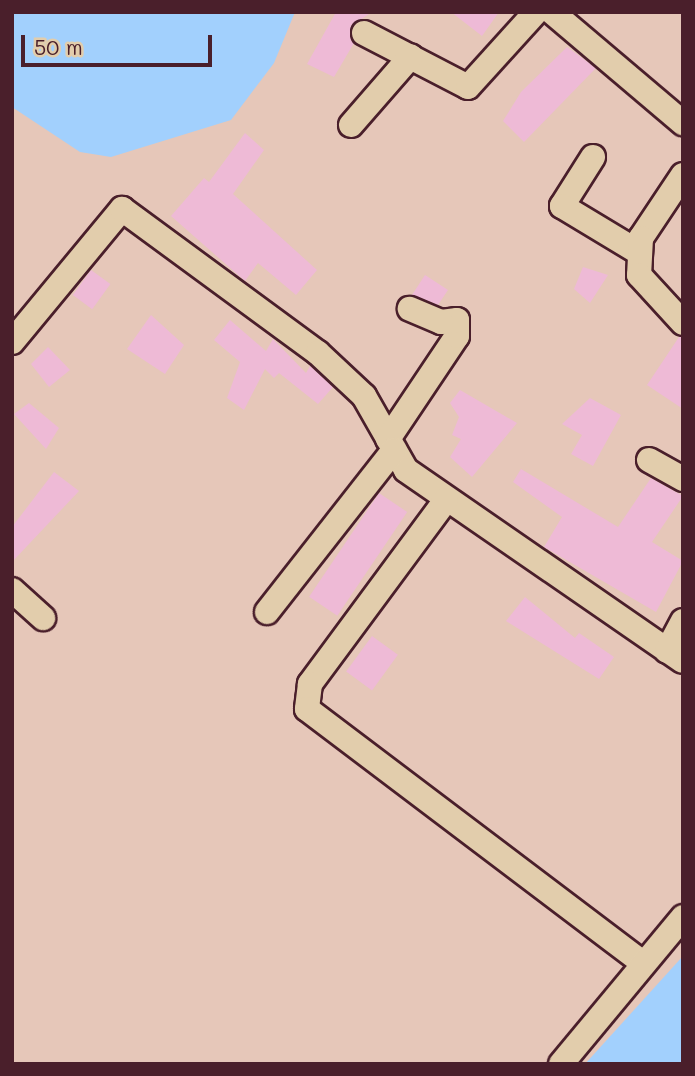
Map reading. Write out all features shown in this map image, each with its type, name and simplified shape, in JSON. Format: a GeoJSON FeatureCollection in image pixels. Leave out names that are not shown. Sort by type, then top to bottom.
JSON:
{"type":"FeatureCollection","features":[{"type":"Feature","properties":{"kind":"street"},"geometry":{"type":"LineString","coordinates":[[364,33],[468,87],[536,12]]}},
{"type":"Feature","properties":{"kind":"street"},"geometry":{"type":"LineString","coordinates":[[552,12],[683,122]]}},
{"type":"Feature","properties":{"kind":"street"},"geometry":{"type":"LineString","coordinates":[[351,125],[411,56]]}},
{"type":"Feature","properties":{"kind":"street"},"geometry":{"type":"LineString","coordinates":[[593,158],[562,206],[640,253]]}},
{"type":"Feature","properties":{"kind":"street"},"geometry":{"type":"LineString","coordinates":[[683,175],[641,238],[639,275],[683,323]]}},
{"type":"Feature","properties":{"kind":"street"},"geometry":{"type":"LineString","coordinates":[[12,342],[122,209],[318,353],[364,397],[406,470],[446,500],[675,656],[683,621]]}},
{"type":"Feature","properties":{"kind":"street"},"geometry":{"type":"LineString","coordinates":[[267,612],[391,445],[457,336],[457,320],[441,322],[410,309]]}},
{"type":"Feature","properties":{"kind":"street"},"geometry":{"type":"LineString","coordinates":[[649,460],[683,479]]}},
{"type":"Feature","properties":{"kind":"street"},"geometry":{"type":"LineString","coordinates":[[446,500],[310,684],[307,709],[641,962]]}},
{"type":"Feature","properties":{"kind":"street"},"geometry":{"type":"LineString","coordinates":[[12,590],[43,618]]}},
{"type":"Feature","properties":{"kind":"street"},"geometry":{"type":"LineString","coordinates":[[561,1064],[641,962],[683,917]]}},
{"type":"Feature","properties":{"kind":"water"},"geometry":{"type":"Polygon","coordinates":[[[12,12],[295,12],[274,63],[231,120],[111,157],[80,152],[12,107],[12,12]]]}},
{"type":"Feature","properties":{"kind":"water"},"geometry":{"type":"Polygon","coordinates":[[[683,956],[683,1064],[585,1064],[683,956]]]}},
{"type":"Feature","properties":{"kind":"building"},"geometry":{"type":"Polygon","coordinates":[[[336,12],[372,12],[351,26],[354,43],[334,77],[307,64],[336,12]]]}},
{"type":"Feature","properties":{"kind":"building"},"geometry":{"type":"Polygon","coordinates":[[[451,12],[499,12],[482,36],[451,12]]]}},
{"type":"Feature","properties":{"kind":"building"},"geometry":{"type":"Polygon","coordinates":[[[567,47],[596,68],[524,142],[503,121],[521,92],[567,47]]]}},
{"type":"Feature","properties":{"kind":"building"},"geometry":{"type":"Polygon","coordinates":[[[245,133],[264,150],[233,194],[317,270],[296,295],[258,263],[245,281],[171,216],[204,178],[209,182],[245,133]]]}},
{"type":"Feature","properties":{"kind":"building"},"geometry":{"type":"Polygon","coordinates":[[[583,267],[608,275],[590,303],[574,289],[583,267]]]}},
{"type":"Feature","properties":{"kind":"building"},"geometry":{"type":"Polygon","coordinates":[[[91,270],[110,284],[92,309],[73,295],[91,270]]]}},
{"type":"Feature","properties":{"kind":"building"},"geometry":{"type":"Polygon","coordinates":[[[425,275],[448,290],[438,305],[412,295],[425,275]]]}},
{"type":"Feature","properties":{"kind":"building"},"geometry":{"type":"Polygon","coordinates":[[[151,315],[184,345],[165,374],[127,349],[151,315]]]}},
{"type":"Feature","properties":{"kind":"building"},"geometry":{"type":"Polygon","coordinates":[[[230,320],[266,351],[273,339],[306,373],[310,366],[333,387],[318,404],[279,373],[274,378],[265,369],[244,410],[227,398],[240,362],[214,340],[230,320]]]}},
{"type":"Feature","properties":{"kind":"building"},"geometry":{"type":"Polygon","coordinates":[[[679,337],[683,337],[683,409],[647,385],[679,337]]]}},
{"type":"Feature","properties":{"kind":"building"},"geometry":{"type":"Polygon","coordinates":[[[48,347],[70,370],[49,387],[31,364],[48,347]]]}},
{"type":"Feature","properties":{"kind":"building"},"geometry":{"type":"Polygon","coordinates":[[[460,390],[517,423],[472,477],[450,457],[461,439],[452,435],[459,417],[450,403],[460,390]]]}},
{"type":"Feature","properties":{"kind":"building"},"geometry":{"type":"Polygon","coordinates":[[[590,398],[621,415],[593,466],[571,454],[582,435],[562,424],[590,398]]]}},
{"type":"Feature","properties":{"kind":"building"},"geometry":{"type":"Polygon","coordinates":[[[29,403],[59,428],[46,449],[14,414],[29,403]]]}},
{"type":"Feature","properties":{"kind":"building"},"geometry":{"type":"Polygon","coordinates":[[[521,469],[618,527],[651,478],[683,496],[652,542],[683,561],[656,612],[544,547],[562,517],[513,482],[521,469]]]}},
{"type":"Feature","properties":{"kind":"building"},"geometry":{"type":"Polygon","coordinates":[[[54,472],[79,491],[12,562],[12,527],[54,472]]]}},
{"type":"Feature","properties":{"kind":"building"},"geometry":{"type":"Polygon","coordinates":[[[379,493],[407,512],[337,616],[309,597],[379,493]]]}},
{"type":"Feature","properties":{"kind":"building"},"geometry":{"type":"Polygon","coordinates":[[[525,597],[575,638],[579,633],[614,657],[599,679],[506,621],[525,597]]]}},
{"type":"Feature","properties":{"kind":"building"},"geometry":{"type":"Polygon","coordinates":[[[372,636],[398,655],[372,690],[346,672],[372,636]]]}}]}
